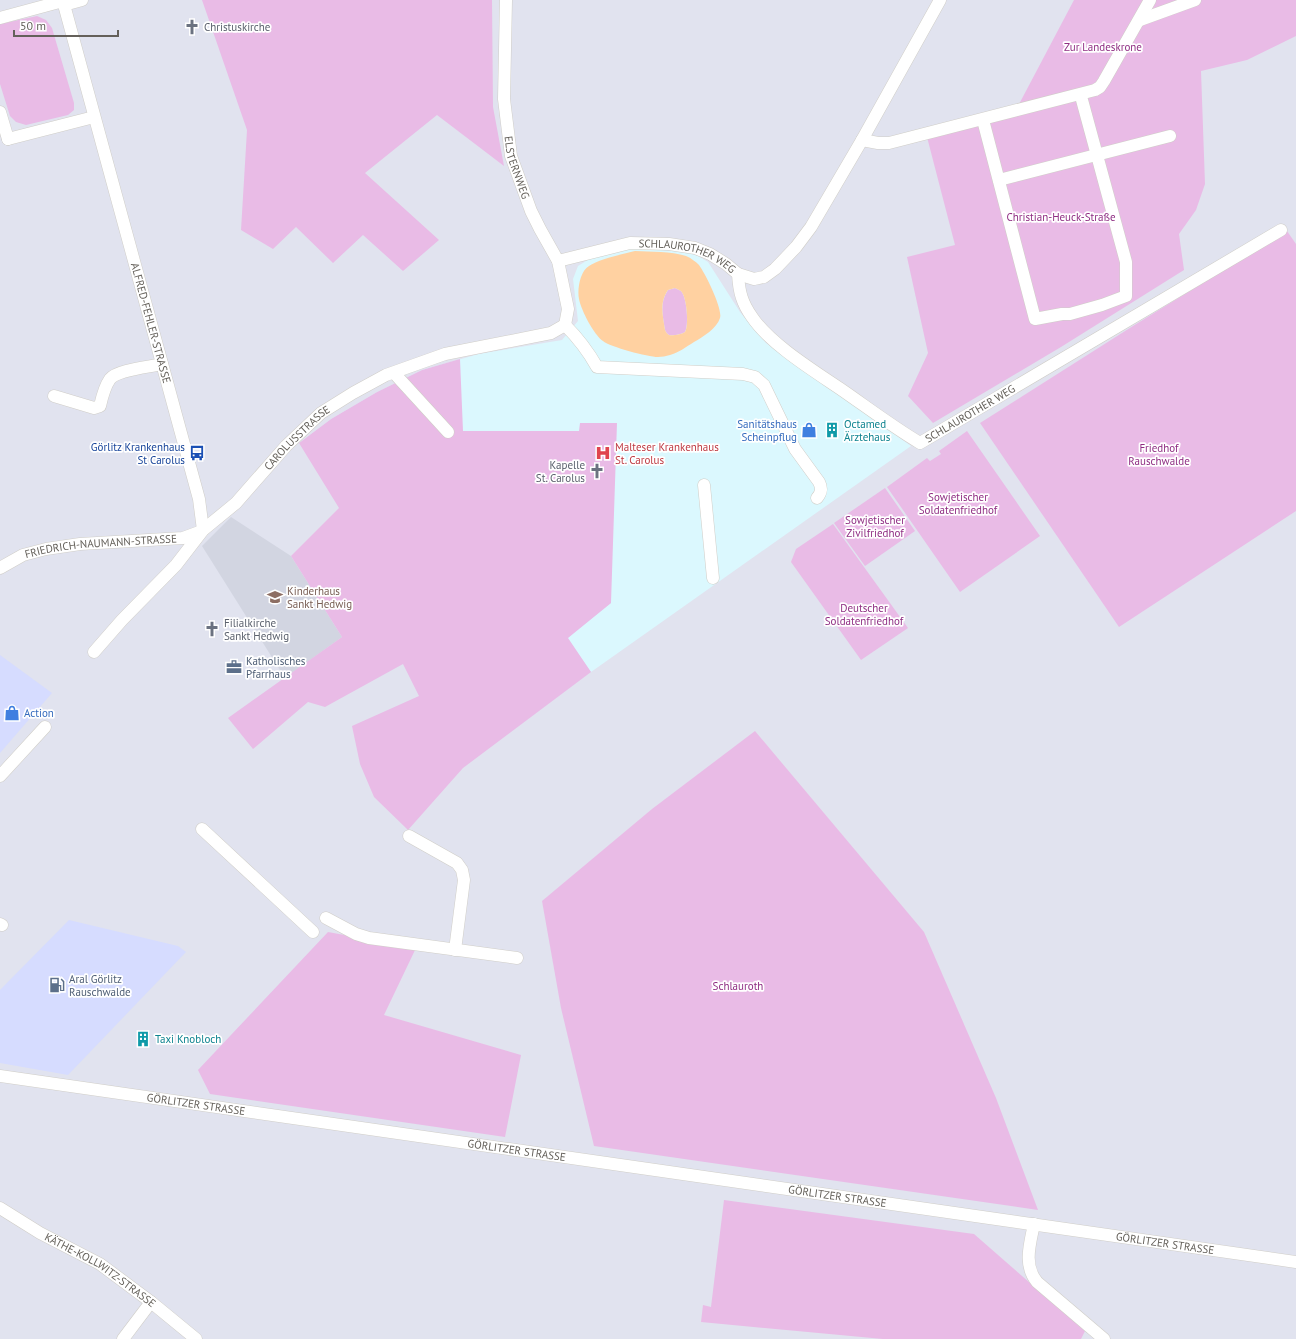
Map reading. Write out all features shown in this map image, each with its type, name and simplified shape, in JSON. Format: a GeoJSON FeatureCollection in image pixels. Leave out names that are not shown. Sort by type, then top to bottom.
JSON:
{"type":"FeatureCollection","features":[{"type":"Feature","properties":{"kind":"street"},"geometry":{"type":"LineString","coordinates":[[0,18],[63,1],[64,5],[82,0]]}},
{"type":"Feature","properties":{"kind":"street","name":"ELSTERNWEG"},"geometry":{"type":"LineString","coordinates":[[506,0],[504,99],[511,156],[531,211],[558,261],[568,309],[565,325]]}},
{"type":"Feature","properties":{"kind":"street"},"geometry":{"type":"LineString","coordinates":[[738,274],[754,279],[764,277],[775,269],[811,227],[862,140],[940,0]]}},
{"type":"Feature","properties":{"kind":"street"},"geometry":{"type":"LineString","coordinates":[[862,140],[878,143],[889,143],[983,120],[1090,91],[1100,86],[1140,20],[1150,0]]}},
{"type":"Feature","properties":{"kind":"street"},"geometry":{"type":"LineString","coordinates":[[1140,20],[1195,0]]}},
{"type":"Feature","properties":{"kind":"street","name":"ALFRED-FEHLER-STRASSE"},"geometry":{"type":"LineString","coordinates":[[64,5],[199,499],[203,530]]}},
{"type":"Feature","properties":{"kind":"street"},"geometry":{"type":"LineString","coordinates":[[983,120],[1035,319],[1070,314],[1102,305],[1126,296],[1126,262],[1082,100]]}},
{"type":"Feature","properties":{"kind":"street"},"geometry":{"type":"LineString","coordinates":[[0,112],[4,144],[94,117]]}},
{"type":"Feature","properties":{"kind":"street"},"geometry":{"type":"LineString","coordinates":[[999,180],[1170,136]]}},
{"type":"Feature","properties":{"kind":"street","name":"SCHLAUROTHER WEG"},"geometry":{"type":"LineString","coordinates":[[558,261],[630,243],[669,244],[695,248],[710,254],[738,274],[739,289],[743,302],[752,318],[765,333],[816,372],[920,443],[1281,230]]}},
{"type":"Feature","properties":{"kind":"street"},"geometry":{"type":"LineString","coordinates":[[565,325],[589,352],[597,367],[743,374],[755,377],[764,385],[795,449],[819,482],[821,494],[817,498]]}},
{"type":"Feature","properties":{"kind":"street","name":"CAROLUSSTRASSE"},"geometry":{"type":"LineString","coordinates":[[94,652],[122,620],[176,564],[203,530],[236,503],[286,446],[321,413],[353,393],[394,372],[445,354],[551,333],[565,325]]}},
{"type":"Feature","properties":{"kind":"street"},"geometry":{"type":"LineString","coordinates":[[54,396],[94,408],[100,406],[103,394],[110,378],[120,373],[162,364]]}},
{"type":"Feature","properties":{"kind":"street"},"geometry":{"type":"LineString","coordinates":[[394,372],[448,432]]}},
{"type":"Feature","properties":{"kind":"street"},"geometry":{"type":"LineString","coordinates":[[704,484],[713,578]]}},
{"type":"Feature","properties":{"kind":"street","name":"FRIEDRICH-NAUMANN-STRASSE"},"geometry":{"type":"LineString","coordinates":[[0,568],[23,555],[46,549],[80,544],[183,538],[203,530]]}},
{"type":"Feature","properties":{"kind":"street"},"geometry":{"type":"LineString","coordinates":[[0,776],[45,727]]}},
{"type":"Feature","properties":{"kind":"street"},"geometry":{"type":"LineString","coordinates":[[202,829],[313,932]]}},
{"type":"Feature","properties":{"kind":"street"},"geometry":{"type":"LineString","coordinates":[[409,836],[457,863],[462,870],[464,880],[455,950]]}},
{"type":"Feature","properties":{"kind":"street"},"geometry":{"type":"LineString","coordinates":[[326,918],[356,934],[369,938],[517,958]]}},
{"type":"Feature","properties":{"kind":"street","name":"GÖRLITZER STRASSE"},"geometry":{"type":"LineString","coordinates":[[0,1076],[1296,1262]]}},
{"type":"Feature","properties":{"kind":"street","name":"KÄTHE-KOLLWITZ-STRASSE"},"geometry":{"type":"LineString","coordinates":[[0,1208],[40,1233],[100,1264],[151,1302],[196,1339]]}},
{"type":"Feature","properties":{"kind":"street"},"geometry":{"type":"LineString","coordinates":[[1034,1224],[1028,1262],[1032,1276],[1037,1282],[1104,1339]]}},
{"type":"Feature","properties":{"kind":"street"},"geometry":{"type":"LineString","coordinates":[[123,1339],[151,1302]]}},
{"type":"Feature","properties":{"kind":"shaded area","name":"Malteser Krankenhaus St. Carolus"},"geometry":{"type":"Polygon","coordinates":[[[635,248],[686,252],[698,256],[708,262],[740,312],[766,343],[911,446],[591,672],[567,638],[611,603],[299,443],[331,419],[377,392],[422,370],[479,354],[562,340],[578,321],[573,279],[578,266],[591,258],[635,248]]]}},
{"type":"Feature","properties":{"kind":"shaded area"},"geometry":{"type":"Polygon","coordinates":[[[635,251],[674,253],[686,256],[699,265],[709,283],[719,307],[720,318],[713,329],[682,350],[662,357],[653,357],[629,351],[613,346],[599,338],[588,322],[580,304],[578,295],[581,276],[586,268],[593,263],[635,251]],[[675,288],[668,290],[663,300],[665,330],[669,335],[685,332],[687,324],[685,299],[681,291],[675,288]]]}},
{"type":"Feature","properties":{"kind":"shaded area","name":"Kinderhaus Sankt Hedwig"},"geometry":{"type":"Polygon","coordinates":[[[231,517],[291,556],[342,637],[285,678],[202,546],[231,517]]]}},
{"type":"Feature","properties":{"kind":"shaded area"},"geometry":{"type":"Polygon","coordinates":[[[0,655],[52,693],[0,753],[0,655]]]}},
{"type":"Feature","properties":{"kind":"shaded area"},"geometry":{"type":"Polygon","coordinates":[[[69,920],[178,946],[186,952],[68,1075],[0,1063],[0,990],[69,920]]]}},
{"type":"Feature","properties":{"kind":"green space"},"geometry":{"type":"Polygon","coordinates":[[[202,0],[492,0],[493,107],[504,166],[437,115],[365,173],[439,240],[403,271],[363,235],[333,263],[296,227],[273,249],[241,230],[247,130],[202,0]]]}},
{"type":"Feature","properties":{"kind":"green space","name":"Christian-Heuck-Straße"},"geometry":{"type":"Polygon","coordinates":[[[1074,0],[1296,0],[1296,36],[1247,60],[1201,71],[1205,184],[1196,210],[1179,234],[1184,270],[1061,347],[933,423],[908,396],[928,353],[907,257],[955,245],[927,137],[1017,108],[1074,0]]]}},
{"type":"Feature","properties":{"kind":"green space"},"geometry":{"type":"Polygon","coordinates":[[[37,16],[46,20],[52,28],[74,103],[74,110],[68,115],[26,125],[16,122],[10,116],[0,84],[0,24],[37,16]]]}},
{"type":"Feature","properties":{"kind":"green space","name":"Friedhof Rauschwalde"},"geometry":{"type":"Polygon","coordinates":[[[1287,231],[1296,244],[1296,511],[1119,627],[980,423],[1287,231]]]}},
{"type":"Feature","properties":{"kind":"green space"},"geometry":{"type":"Polygon","coordinates":[[[675,288],[681,291],[685,299],[687,324],[685,332],[669,335],[665,330],[663,300],[668,290],[675,288]]]}},
{"type":"Feature","properties":{"kind":"green space"},"geometry":{"type":"Polygon","coordinates":[[[460,359],[463,431],[579,431],[580,423],[617,423],[611,603],[568,638],[591,672],[463,768],[408,830],[374,797],[360,764],[352,726],[419,696],[403,664],[325,707],[308,702],[253,749],[228,718],[342,637],[291,556],[339,508],[299,443],[331,419],[377,392],[422,370],[460,359]]]}},
{"type":"Feature","properties":{"kind":"green space","name":"Sowjetischer Soldatenfriedhof"},"geometry":{"type":"Polygon","coordinates":[[[967,431],[1040,536],[960,592],[887,487],[927,458],[930,461],[941,454],[939,451],[967,431]]]}},
{"type":"Feature","properties":{"kind":"green space","name":"Sowjetischer Zivilfriedhof"},"geometry":{"type":"Polygon","coordinates":[[[885,488],[915,531],[865,566],[834,523],[885,488]]]}},
{"type":"Feature","properties":{"kind":"green space","name":"Deutscher Soldatenfriedhof"},"geometry":{"type":"Polygon","coordinates":[[[833,524],[908,628],[861,660],[791,562],[796,549],[833,524]]]}},
{"type":"Feature","properties":{"kind":"green space","name":"Schlauroth"},"geometry":{"type":"Polygon","coordinates":[[[755,731],[924,932],[996,1098],[1038,1210],[594,1146],[561,1008],[542,901],[652,809],[755,731]]]}},
{"type":"Feature","properties":{"kind":"green space"},"geometry":{"type":"Polygon","coordinates":[[[328,932],[416,948],[384,1015],[521,1055],[505,1137],[210,1094],[198,1070],[328,932]]]}},
{"type":"Feature","properties":{"kind":"green space"},"geometry":{"type":"Polygon","coordinates":[[[724,1200],[974,1234],[1085,1331],[1081,1339],[883,1339],[701,1322],[703,1305],[711,1307],[724,1200]]]}},
{"type":"Feature","properties":{"kind":"place","name":"Christuskirche"},"geometry":{"type":"Point","coordinates":[192,27]}},
{"type":"Feature","properties":{"kind":"place","name":"Sanitätshaus Scheinpflug"},"geometry":{"type":"Point","coordinates":[809,430]}},
{"type":"Feature","properties":{"kind":"place","name":"Octamed Ärztehaus"},"geometry":{"type":"Point","coordinates":[832,430]}},
{"type":"Feature","properties":{"kind":"place","name":"Görlitz Krankenhaus St Carolus"},"geometry":{"type":"Point","coordinates":[197,453]}},
{"type":"Feature","properties":{"kind":"place","name":"Malteser Krankenhaus St. Carolus"},"geometry":{"type":"Point","coordinates":[603,453]}},
{"type":"Feature","properties":{"kind":"place","name":"Kapelle St. Carolus"},"geometry":{"type":"Point","coordinates":[597,471]}},
{"type":"Feature","properties":{"kind":"place","name":"Kinderhaus Sankt Hedwig"},"geometry":{"type":"Point","coordinates":[275,597]}},
{"type":"Feature","properties":{"kind":"place","name":"Filialkirche Sankt Hedwig"},"geometry":{"type":"Point","coordinates":[212,629]}},
{"type":"Feature","properties":{"kind":"place","name":"Katholisches Pfarrhaus"},"geometry":{"type":"Point","coordinates":[234,667]}},
{"type":"Feature","properties":{"kind":"place","name":"Action"},"geometry":{"type":"Point","coordinates":[12,713]}},
{"type":"Feature","properties":{"kind":"place","name":"Aral Görlitz Rauschwalde"},"geometry":{"type":"Point","coordinates":[57,985]}},
{"type":"Feature","properties":{"kind":"place","name":"Taxi Knobloch"},"geometry":{"type":"Point","coordinates":[143,1039]}},
{"type":"Feature","properties":{"kind":"park label","name":"Zur Landeskrone"},"geometry":{"type":"Point","coordinates":[1103,47]}}]}
